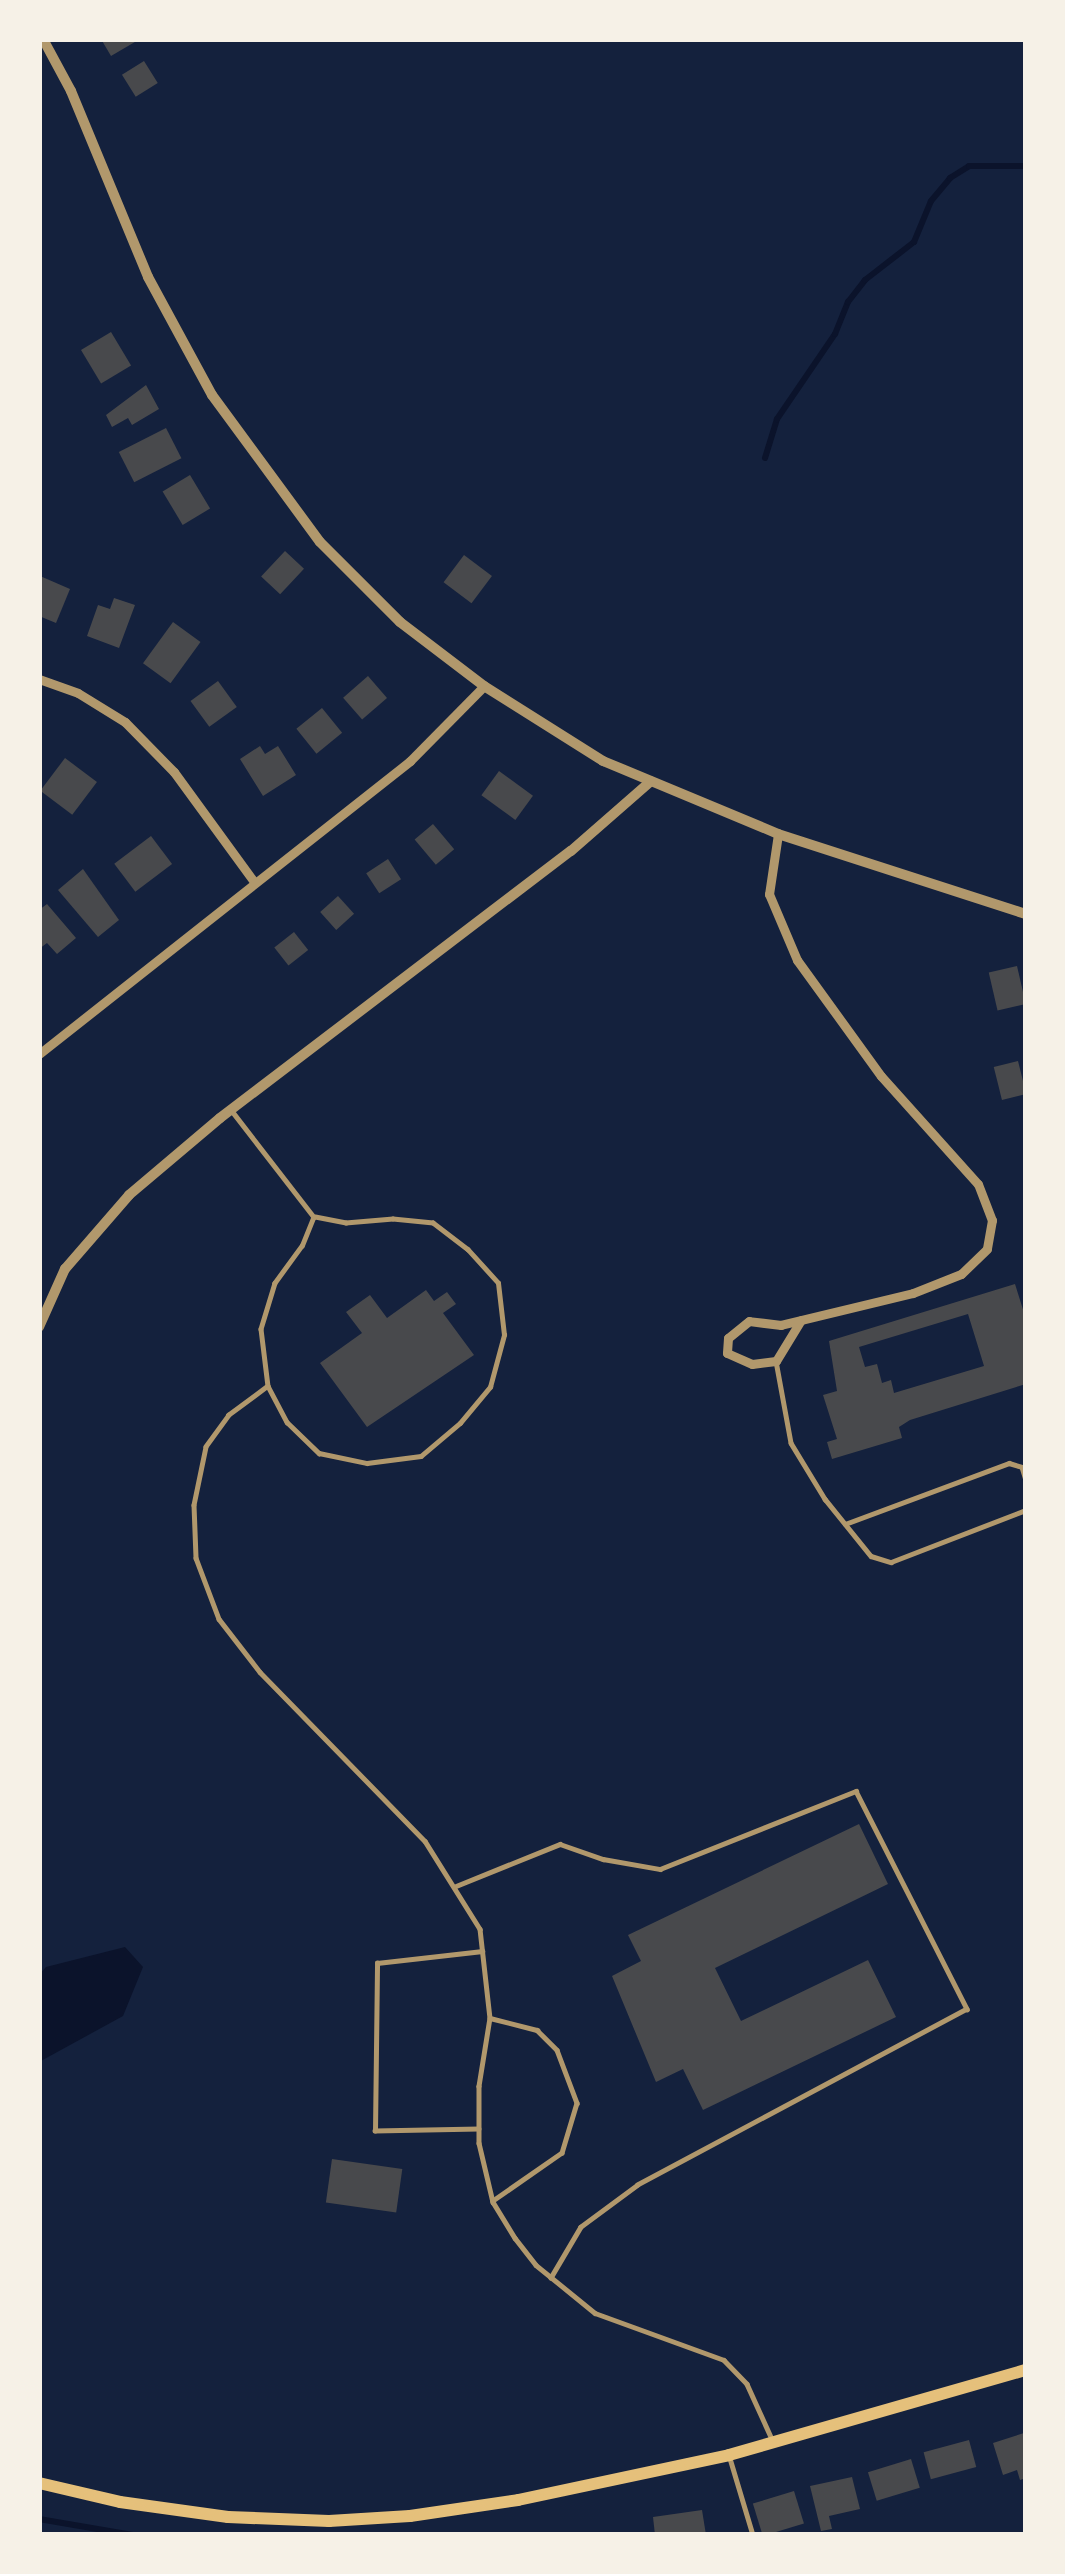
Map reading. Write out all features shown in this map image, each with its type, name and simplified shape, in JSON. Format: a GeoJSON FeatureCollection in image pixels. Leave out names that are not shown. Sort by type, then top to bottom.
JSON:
{"type":"FeatureCollection","features":[{"type":"Feature","properties":{"kind":"main road"},"geometry":{"type":"LineString","coordinates":[[39,2483],[120,2502],[228,2517],[329,2521],[518,2500],[774,2444],[1026,2370]]}},
{"type":"Feature","properties":{"kind":"street"},"geometry":{"type":"LineString","coordinates":[[43,39],[70,91],[148,277],[212,395],[320,542],[400,622],[484,686],[603,761],[778,833],[1026,914]]}},
{"type":"Feature","properties":{"kind":"street"},"geometry":{"type":"LineString","coordinates":[[39,680],[78,693],[125,722],[174,772],[255,883]]}},
{"type":"Feature","properties":{"kind":"street"},"geometry":{"type":"LineString","coordinates":[[39,1054],[410,761],[484,686]]}},
{"type":"Feature","properties":{"kind":"street"},"geometry":{"type":"LineString","coordinates":[[39,1327],[65,1269],[129,1195],[571,851],[651,782]]}},
{"type":"Feature","properties":{"kind":"street"},"geometry":{"type":"LineString","coordinates":[[778,833],[769,893],[797,960],[868,1060],[978,1184],[992,1220],[987,1249],[961,1274],[913,1293],[801,1320],[781,1325],[749,1321],[728,1338],[727,1353],[762,1365],[776,1361],[801,1320]]}},
{"type":"Feature","properties":{"kind":"lane"},"geometry":{"type":"LineString","coordinates":[[232,1111],[314,1217],[346,1223],[393,1219],[433,1223],[468,1250],[498,1283],[504,1335],[490,1387],[460,1423],[421,1456],[368,1463],[319,1453],[287,1422],[268,1386],[262,1329],[275,1283],[302,1246],[314,1217]]}},
{"type":"Feature","properties":{"kind":"lane"},"geometry":{"type":"LineString","coordinates":[[776,1361],[790,1443],[871,1556],[891,1562],[1026,1510]]}},
{"type":"Feature","properties":{"kind":"lane"},"geometry":{"type":"LineString","coordinates":[[268,1386],[229,1414],[206,1447],[194,1505],[196,1558],[219,1619],[260,1672],[425,1840],[480,1929],[490,2018],[479,2086],[479,2128],[493,2202],[515,2239],[551,2278],[595,2313],[724,2360],[747,2384],[774,2444]]}},
{"type":"Feature","properties":{"kind":"lane"},"geometry":{"type":"LineString","coordinates":[[845,1524],[1009,1463],[1022,1467],[1026,1480]]}},
{"type":"Feature","properties":{"kind":"lane"},"geometry":{"type":"LineString","coordinates":[[456,1886],[560,1844],[603,1859],[660,1869],[856,1791],[967,2009],[638,2185],[581,2227],[551,2278]]}},
{"type":"Feature","properties":{"kind":"lane"},"geometry":{"type":"LineString","coordinates":[[479,2128],[374,2132],[377,1963],[482,1952]]}},
{"type":"Feature","properties":{"kind":"lane"},"geometry":{"type":"LineString","coordinates":[[490,2018],[537,2030],[557,2050],[577,2103],[562,2153],[493,2202]]}},
{"type":"Feature","properties":{"kind":"lane"},"geometry":{"type":"LineString","coordinates":[[729,2455],[753,2535]]}},
{"type":"Feature","properties":{"kind":"water"},"geometry":{"type":"Polygon","coordinates":[[[125,1947],[143,1967],[123,2016],[39,2062],[39,1975],[46,1967],[125,1947]]]}},
{"type":"Feature","properties":{"kind":"building"},"geometry":{"type":"Polygon","coordinates":[[[101,39],[140,39],[111,56],[101,39]]]}},
{"type":"Feature","properties":{"kind":"building"},"geometry":{"type":"Polygon","coordinates":[[[144,61],[158,83],[136,97],[122,75],[144,61]]]}},
{"type":"Feature","properties":{"kind":"building"},"geometry":{"type":"Polygon","coordinates":[[[111,332],[131,365],[101,383],[81,350],[111,332]]]}},
{"type":"Feature","properties":{"kind":"building"},"geometry":{"type":"Polygon","coordinates":[[[146,385],[159,409],[132,425],[128,418],[112,427],[106,415],[146,385]]]}},
{"type":"Feature","properties":{"kind":"building"},"geometry":{"type":"Polygon","coordinates":[[[166,428],[181,458],[134,482],[119,452],[166,428]]]}},
{"type":"Feature","properties":{"kind":"building"},"geometry":{"type":"Polygon","coordinates":[[[190,475],[210,508],[183,525],[163,491],[190,475]]]}},
{"type":"Feature","properties":{"kind":"building"},"geometry":{"type":"Polygon","coordinates":[[[285,551],[304,569],[280,594],[261,577],[285,551]]]}},
{"type":"Feature","properties":{"kind":"building"},"geometry":{"type":"Polygon","coordinates":[[[464,555],[492,576],[471,603],[444,582],[464,555]]]}},
{"type":"Feature","properties":{"kind":"building"},"geometry":{"type":"Polygon","coordinates":[[[40,576],[70,589],[56,623],[39,616],[40,576]]]}},
{"type":"Feature","properties":{"kind":"building"},"geometry":{"type":"Polygon","coordinates":[[[114,598],[135,605],[119,648],[87,636],[98,605],[110,609],[114,598]]]}},
{"type":"Feature","properties":{"kind":"building"},"geometry":{"type":"Polygon","coordinates":[[[173,622],[201,642],[171,683],[143,663],[173,622]]]}},
{"type":"Feature","properties":{"kind":"building"},"geometry":{"type":"Polygon","coordinates":[[[368,676],[387,698],[362,720],[343,698],[368,676]]]}},
{"type":"Feature","properties":{"kind":"building"},"geometry":{"type":"Polygon","coordinates":[[[218,681],[237,707],[209,727],[190,701],[218,681]]]}},
{"type":"Feature","properties":{"kind":"building"},"geometry":{"type":"Polygon","coordinates":[[[322,708],[342,733],[316,754],[296,729],[322,708]]]}},
{"type":"Feature","properties":{"kind":"building"},"geometry":{"type":"Polygon","coordinates":[[[260,746],[265,754],[278,746],[296,775],[263,796],[240,759],[260,746]]]}},
{"type":"Feature","properties":{"kind":"building"},"geometry":{"type":"Polygon","coordinates":[[[65,758],[97,782],[72,815],[40,791],[65,758]]]}},
{"type":"Feature","properties":{"kind":"building"},"geometry":{"type":"Polygon","coordinates":[[[499,771],[533,796],[515,820],[481,795],[499,771]]]}},
{"type":"Feature","properties":{"kind":"building"},"geometry":{"type":"Polygon","coordinates":[[[433,824],[454,849],[436,865],[415,839],[433,824]]]}},
{"type":"Feature","properties":{"kind":"building"},"geometry":{"type":"Polygon","coordinates":[[[151,836],[172,864],[135,892],[114,864],[151,836]]]}},
{"type":"Feature","properties":{"kind":"building"},"geometry":{"type":"Polygon","coordinates":[[[388,859],[401,879],[379,893],[366,873],[388,859]]]}},
{"type":"Feature","properties":{"kind":"building"},"geometry":{"type":"Polygon","coordinates":[[[83,869],[119,920],[98,937],[58,890],[83,869]]]}},
{"type":"Feature","properties":{"kind":"building"},"geometry":{"type":"Polygon","coordinates":[[[338,896],[354,914],[336,930],[320,912],[338,896]]]}},
{"type":"Feature","properties":{"kind":"building"},"geometry":{"type":"Polygon","coordinates":[[[47,904],[76,938],[57,954],[47,943],[39,949],[39,910],[47,904]]]}},
{"type":"Feature","properties":{"kind":"building"},"geometry":{"type":"Polygon","coordinates":[[[294,932],[308,950],[288,966],[274,947],[294,932]]]}},
{"type":"Feature","properties":{"kind":"building"},"geometry":{"type":"Polygon","coordinates":[[[1017,966],[1026,1004],[998,1011],[989,973],[1017,966]]]}},
{"type":"Feature","properties":{"kind":"building"},"geometry":{"type":"Polygon","coordinates":[[[1018,1061],[1026,1094],[1002,1100],[994,1067],[1018,1061]]]}},
{"type":"Feature","properties":{"kind":"building"},"geometry":{"type":"Polygon","coordinates":[[[1015,1284],[1026,1319],[1026,1384],[910,1420],[899,1427],[902,1438],[832,1459],[827,1442],[837,1439],[823,1395],[837,1391],[829,1341],[1015,1284]],[[968,1314],[859,1347],[865,1367],[877,1364],[882,1383],[891,1380],[894,1393],[984,1366],[968,1314]]]}},
{"type":"Feature","properties":{"kind":"building"},"geometry":{"type":"Polygon","coordinates":[[[426,1290],[434,1301],[447,1292],[456,1304],[443,1313],[474,1355],[367,1427],[320,1363],[362,1333],[346,1312],[370,1295],[387,1318],[426,1290]]]}},
{"type":"Feature","properties":{"kind":"building"},"geometry":{"type":"Polygon","coordinates":[[[859,1824],[888,1884],[715,1968],[741,2021],[868,1960],[896,2017],[703,2110],[683,2069],[656,2082],[612,1976],[641,1961],[628,1935],[859,1824]]]}},
{"type":"Feature","properties":{"kind":"building"},"geometry":{"type":"Polygon","coordinates":[[[332,2159],[402,2169],[396,2212],[326,2203],[332,2159]]]}},
{"type":"Feature","properties":{"kind":"building"},"geometry":{"type":"Polygon","coordinates":[[[1024,2433],[1026,2478],[1020,2480],[1017,2470],[1003,2475],[993,2443],[1024,2433]]]}},
{"type":"Feature","properties":{"kind":"building"},"geometry":{"type":"Polygon","coordinates":[[[969,2440],[976,2467],[931,2479],[924,2452],[969,2440]]]}},
{"type":"Feature","properties":{"kind":"building"},"geometry":{"type":"Polygon","coordinates":[[[911,2459],[920,2488],[877,2501],[868,2472],[911,2459]]]}},
{"type":"Feature","properties":{"kind":"building"},"geometry":{"type":"Polygon","coordinates":[[[852,2477],[860,2509],[829,2516],[832,2529],[821,2531],[810,2486],[852,2477]]]}},
{"type":"Feature","properties":{"kind":"building"},"geometry":{"type":"Polygon","coordinates":[[[794,2491],[804,2524],[762,2535],[753,2504],[794,2491]]]}},
{"type":"Feature","properties":{"kind":"building"},"geometry":{"type":"Polygon","coordinates":[[[702,2510],[706,2535],[655,2535],[653,2517],[702,2510]]]}},
{"type":"Feature","properties":{"kind":"waterway"},"geometry":{"type":"LineString","coordinates":[[765,458],[777,419],[835,334],[848,302],[865,280],[914,242],[931,201],[950,178],[969,166],[1026,166]]}},
{"type":"Feature","properties":{"kind":"waterway"},"geometry":{"type":"LineString","coordinates":[[39,2519],[133,2535]]}}]}
